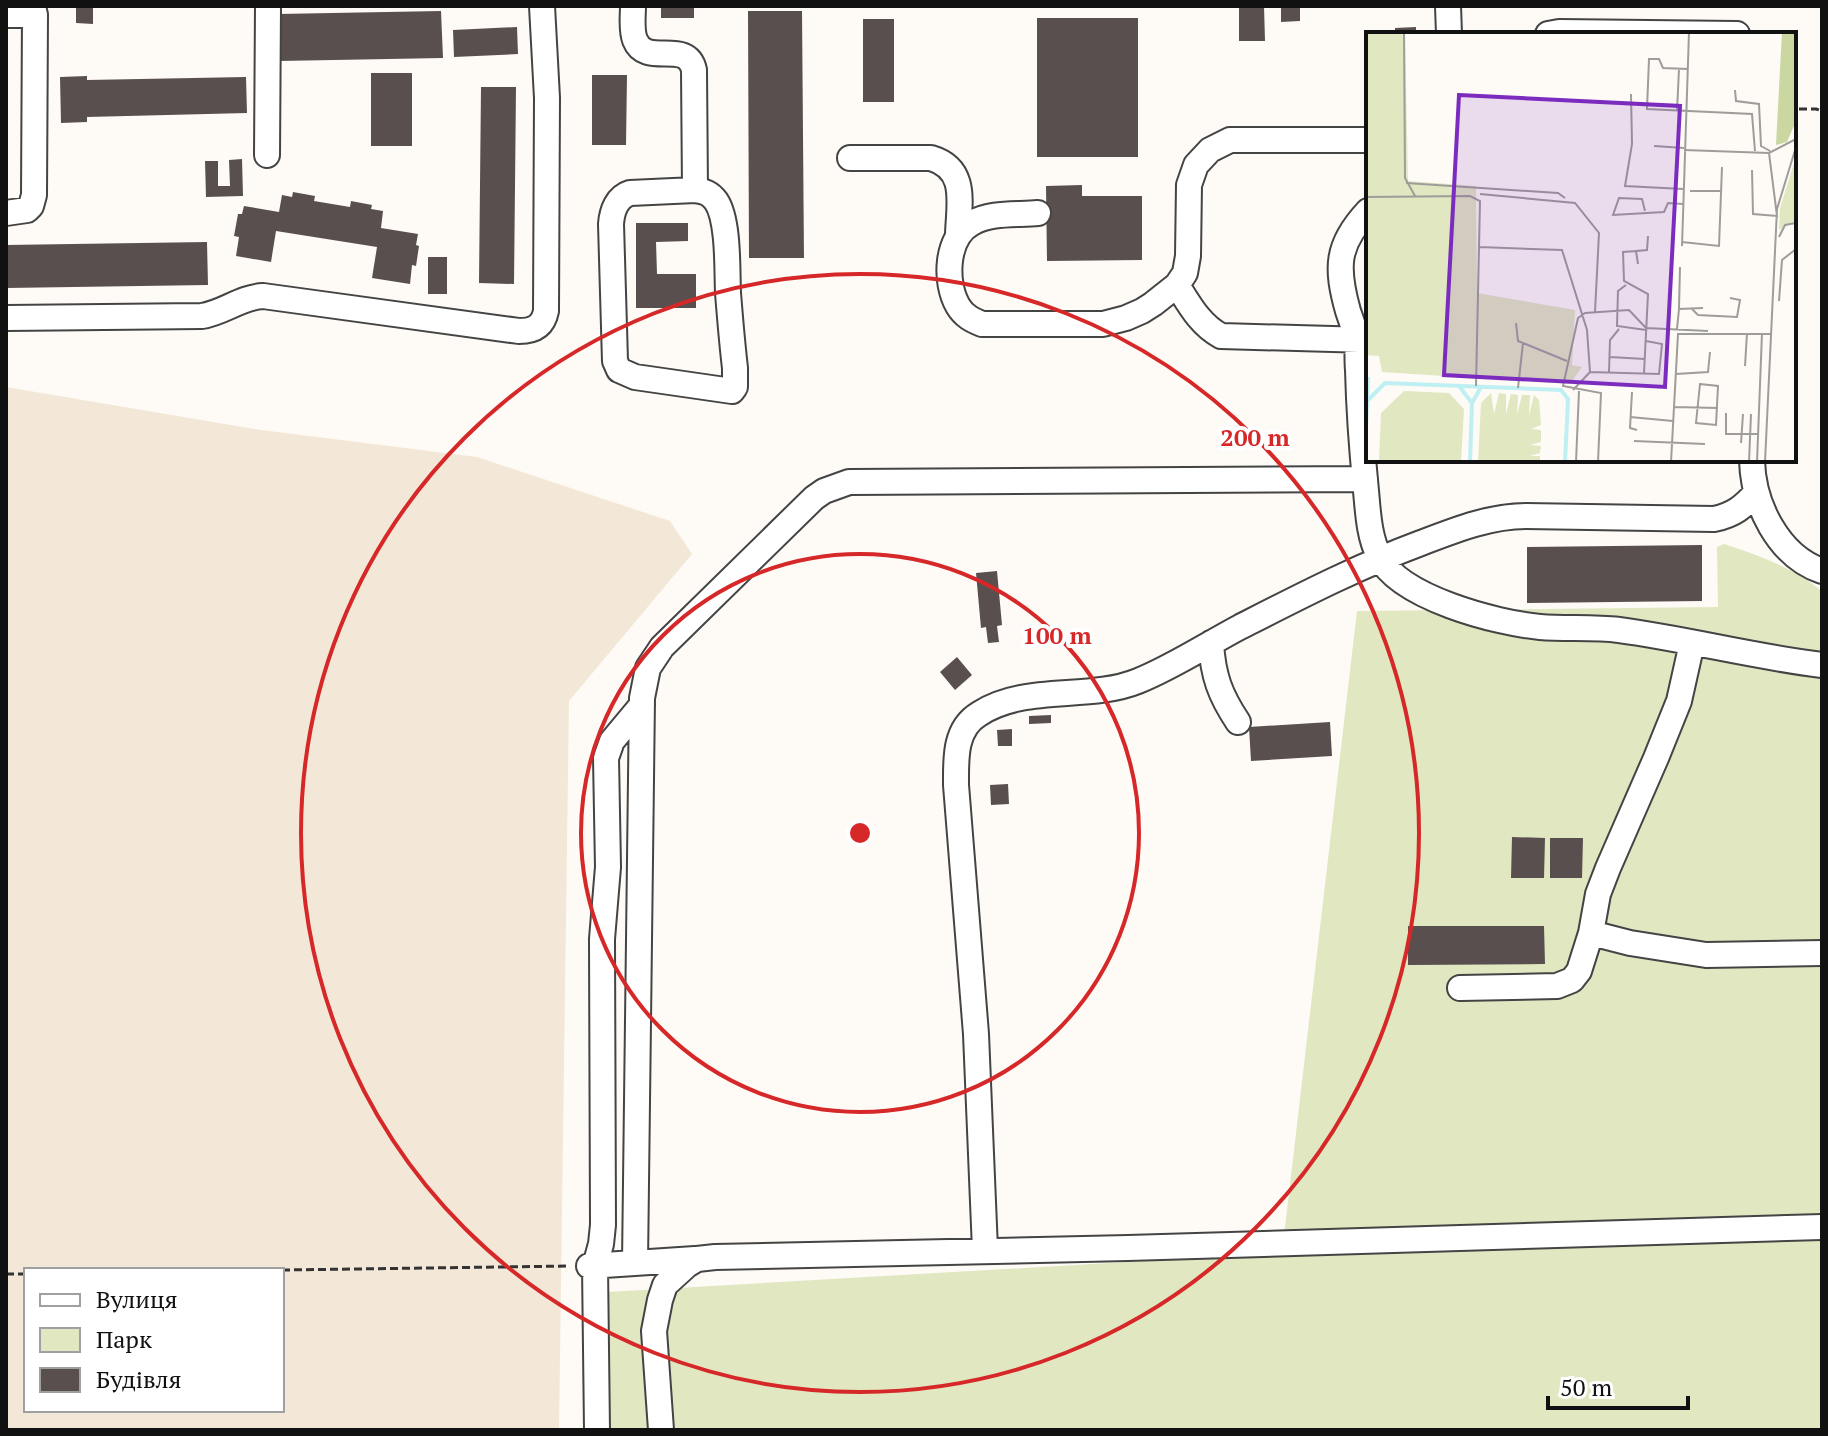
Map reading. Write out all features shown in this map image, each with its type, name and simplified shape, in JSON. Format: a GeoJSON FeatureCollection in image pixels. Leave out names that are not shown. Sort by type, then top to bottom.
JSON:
{"type":"FeatureCollection","features":[{"type":"Feature","properties":{"kind":"lane"},"geometry":{"type":"LineString","coordinates":[[267,155],[257,55],[268,6]]}},
{"type":"Feature","properties":{"kind":"lane"},"geometry":{"type":"LineString","coordinates":[[6,318],[202,316],[246,299],[263,296],[519,331],[537,327],[544,320],[546,311],[547,98],[542,6]]}},
{"type":"Feature","properties":{"kind":"lane"},"geometry":{"type":"LineString","coordinates":[[633,6],[635,41],[643,50],[682,55],[692,62],[695,190]]}},
{"type":"Feature","properties":{"kind":"lane"},"geometry":{"type":"LineString","coordinates":[[1448,6],[1449,32]]}},
{"type":"Feature","properties":{"kind":"lane"},"geometry":{"type":"LineString","coordinates":[[6,15],[34,10],[34,195],[27,210],[6,213]]}},
{"type":"Feature","properties":{"kind":"lane"},"geometry":{"type":"LineString","coordinates":[[1574,32],[1727,32]]}},
{"type":"Feature","properties":{"kind":"lane"},"geometry":{"type":"LineString","coordinates":[[1038,213],[982,217],[958,234],[953,245],[949,275],[959,308],[969,319],[982,324],[1103,324],[1142,311],[1177,285],[1185,273],[1189,185],[1196,165],[1210,150],[1230,140],[1366,140]]}},
{"type":"Feature","properties":{"kind":"lane"},"geometry":{"type":"LineString","coordinates":[[850,158],[931,158],[942,162],[957,181],[960,195],[958,234]]}},
{"type":"Feature","properties":{"kind":"lane"},"geometry":{"type":"LineString","coordinates":[[695,190],[706,192],[716,201],[726,238],[735,368],[735,387],[730,392],[635,377],[619,370],[615,361],[611,224],[616,206],[621,198],[630,193],[695,190]]}},
{"type":"Feature","properties":{"kind":"lane"},"geometry":{"type":"LineString","coordinates":[[1366,213],[1355,225],[1340,259],[1340,281],[1362,340],[1360,434],[1369,519],[1380,559],[1391,572],[1412,588],[1476,615],[1540,627],[1618,630],[1822,665]]}},
{"type":"Feature","properties":{"kind":"lane"},"geometry":{"type":"LineString","coordinates":[[1177,285],[1202,323],[1221,336],[1362,340]]}},
{"type":"Feature","properties":{"kind":"lane"},"geometry":{"type":"LineString","coordinates":[[1752,462],[1756,493],[1771,529],[1807,566],[1822,571]]}},
{"type":"Feature","properties":{"kind":"lane"},"geometry":{"type":"LineString","coordinates":[[635,1263],[642,705],[648,668],[662,647],[814,498],[849,482],[1365,479]]}},
{"type":"Feature","properties":{"kind":"lane"},"geometry":{"type":"LineString","coordinates":[[985,1250],[976,1034],[956,785],[956,752],[960,738],[966,725],[976,715],[1025,698],[1115,688],[1135,682],[1380,559],[1447,533],[1510,516],[1714,519],[1739,511],[1756,493]]}},
{"type":"Feature","properties":{"kind":"lane"},"geometry":{"type":"LineString","coordinates":[[1211,643],[1212,667],[1221,695],[1238,722]]}},
{"type":"Feature","properties":{"kind":"lane"},"geometry":{"type":"LineString","coordinates":[[1460,988],[1557,986],[1572,980],[1579,971],[1591,933],[1598,894],[1679,701],[1692,643]]}},
{"type":"Feature","properties":{"kind":"lane"},"geometry":{"type":"LineString","coordinates":[[597,1430],[592,1266],[601,1244],[603,1225],[602,939],[607,879],[606,758],[612,741],[642,705]]}},
{"type":"Feature","properties":{"kind":"lane"},"geometry":{"type":"LineString","coordinates":[[1591,933],[1630,943],[1706,955],[1822,953]]}},
{"type":"Feature","properties":{"kind":"lane"},"geometry":{"type":"LineString","coordinates":[[592,1266],[697,1259],[1822,1227]]}},
{"type":"Feature","properties":{"kind":"lane"},"geometry":{"type":"LineString","coordinates":[[661,1430],[654,1331],[656,1315],[665,1285],[697,1259]]}},
{"type":"Feature","properties":{"kind":"path"},"geometry":{"type":"LineString","coordinates":[[1799,109],[1822,111]]}},
{"type":"Feature","properties":{"kind":"path"},"geometry":{"type":"LineString","coordinates":[[284,1270],[592,1266]]}},
{"type":"Feature","properties":{"kind":"shaded area"},"geometry":{"type":"Polygon","coordinates":[[[6,387],[261,430],[477,457],[670,521],[692,554],[569,701],[559,1430],[6,1430],[6,387]]]}},
{"type":"Feature","properties":{"kind":"green space"},"geometry":{"type":"Polygon","coordinates":[[[1724,544],[1775,563],[1822,591],[1822,1430],[591,1430],[591,1293],[1282,1253],[1357,611],[1718,607],[1717,547],[1724,544]]]}},
{"type":"Feature","properties":{"kind":"building"},"geometry":{"type":"Polygon","coordinates":[[[76,6],[93,6],[93,24],[76,23],[76,6]]]}},
{"type":"Feature","properties":{"kind":"building"},"geometry":{"type":"Polygon","coordinates":[[[661,6],[694,6],[694,18],[661,18],[661,6]]]}},
{"type":"Feature","properties":{"kind":"building"},"geometry":{"type":"Polygon","coordinates":[[[1239,6],[1264,6],[1265,41],[1239,41],[1239,6]]]}},
{"type":"Feature","properties":{"kind":"building"},"geometry":{"type":"Polygon","coordinates":[[[1281,6],[1300,6],[1300,21],[1281,22],[1281,6]]]}},
{"type":"Feature","properties":{"kind":"building"},"geometry":{"type":"Polygon","coordinates":[[[441,11],[443,58],[279,61],[278,14],[441,11]]]}},
{"type":"Feature","properties":{"kind":"building"},"geometry":{"type":"Polygon","coordinates":[[[748,11],[802,11],[804,258],[749,258],[748,11]]]}},
{"type":"Feature","properties":{"kind":"building"},"geometry":{"type":"Polygon","coordinates":[[[1037,18],[1138,18],[1138,157],[1037,157],[1037,18]]]}},
{"type":"Feature","properties":{"kind":"building"},"geometry":{"type":"Polygon","coordinates":[[[863,19],[894,19],[894,102],[863,102],[863,19]]]}},
{"type":"Feature","properties":{"kind":"building"},"geometry":{"type":"Polygon","coordinates":[[[517,27],[518,54],[454,57],[453,30],[517,27]]]}},
{"type":"Feature","properties":{"kind":"building"},"geometry":{"type":"Polygon","coordinates":[[[1416,27],[1416,32],[1395,32],[1395,28],[1416,27]]]}},
{"type":"Feature","properties":{"kind":"building"},"geometry":{"type":"Polygon","coordinates":[[[371,73],[412,73],[412,146],[371,146],[371,73]]]}},
{"type":"Feature","properties":{"kind":"building"},"geometry":{"type":"Polygon","coordinates":[[[592,75],[627,75],[626,145],[592,145],[592,75]]]}},
{"type":"Feature","properties":{"kind":"building"},"geometry":{"type":"Polygon","coordinates":[[[87,76],[87,80],[246,77],[247,113],[87,117],[87,122],[61,123],[60,77],[87,76]]]}},
{"type":"Feature","properties":{"kind":"building"},"geometry":{"type":"Polygon","coordinates":[[[481,87],[516,87],[514,284],[479,283],[481,87]]]}},
{"type":"Feature","properties":{"kind":"building"},"geometry":{"type":"Polygon","coordinates":[[[242,159],[243,196],[206,197],[205,161],[218,161],[218,186],[230,186],[229,160],[242,159]]]}},
{"type":"Feature","properties":{"kind":"building"},"geometry":{"type":"Polygon","coordinates":[[[1082,185],[1082,196],[1142,196],[1142,260],[1047,261],[1046,186],[1082,185]]]}},
{"type":"Feature","properties":{"kind":"building"},"geometry":{"type":"Polygon","coordinates":[[[293,192],[315,196],[314,201],[350,207],[351,201],[372,205],[371,209],[383,211],[381,228],[418,234],[416,266],[412,265],[410,284],[372,278],[377,247],[276,231],[271,262],[236,256],[239,237],[234,236],[238,214],[242,214],[244,206],[279,212],[282,195],[292,197],[293,192]]]}},
{"type":"Feature","properties":{"kind":"building"},"geometry":{"type":"Polygon","coordinates":[[[636,223],[688,223],[688,241],[656,242],[657,274],[696,274],[696,308],[636,308],[636,223]]]}},
{"type":"Feature","properties":{"kind":"building"},"geometry":{"type":"Polygon","coordinates":[[[207,242],[208,285],[6,288],[6,245],[207,242]]]}},
{"type":"Feature","properties":{"kind":"building"},"geometry":{"type":"Polygon","coordinates":[[[428,257],[447,257],[447,294],[428,294],[428,257]]]}},
{"type":"Feature","properties":{"kind":"building"},"geometry":{"type":"Polygon","coordinates":[[[1702,545],[1702,601],[1527,603],[1527,547],[1702,545]]]}},
{"type":"Feature","properties":{"kind":"building"},"geometry":{"type":"Polygon","coordinates":[[[997,571],[1002,625],[997,626],[999,642],[988,643],[986,627],[981,628],[976,573],[997,571]]]}},
{"type":"Feature","properties":{"kind":"building"},"geometry":{"type":"Polygon","coordinates":[[[957,657],[972,675],[955,690],[940,672],[957,657]]]}},
{"type":"Feature","properties":{"kind":"building"},"geometry":{"type":"Polygon","coordinates":[[[1051,715],[1051,723],[1029,724],[1029,716],[1051,715]]]}},
{"type":"Feature","properties":{"kind":"building"},"geometry":{"type":"Polygon","coordinates":[[[1330,722],[1332,756],[1251,761],[1249,727],[1330,722]]]}},
{"type":"Feature","properties":{"kind":"building"},"geometry":{"type":"Polygon","coordinates":[[[1012,729],[1012,746],[998,746],[997,730],[1012,729]]]}},
{"type":"Feature","properties":{"kind":"building"},"geometry":{"type":"Polygon","coordinates":[[[1008,784],[1009,804],[991,805],[990,785],[1008,784]]]}},
{"type":"Feature","properties":{"kind":"building"},"geometry":{"type":"Polygon","coordinates":[[[1512,837],[1545,838],[1544,878],[1511,878],[1512,837]]]}},
{"type":"Feature","properties":{"kind":"building"},"geometry":{"type":"Polygon","coordinates":[[[1550,838],[1583,838],[1582,878],[1550,878],[1550,838]]]}},
{"type":"Feature","properties":{"kind":"building"},"geometry":{"type":"Polygon","coordinates":[[[1408,926],[1544,926],[1545,964],[1408,965],[1408,926]]]}}]}
